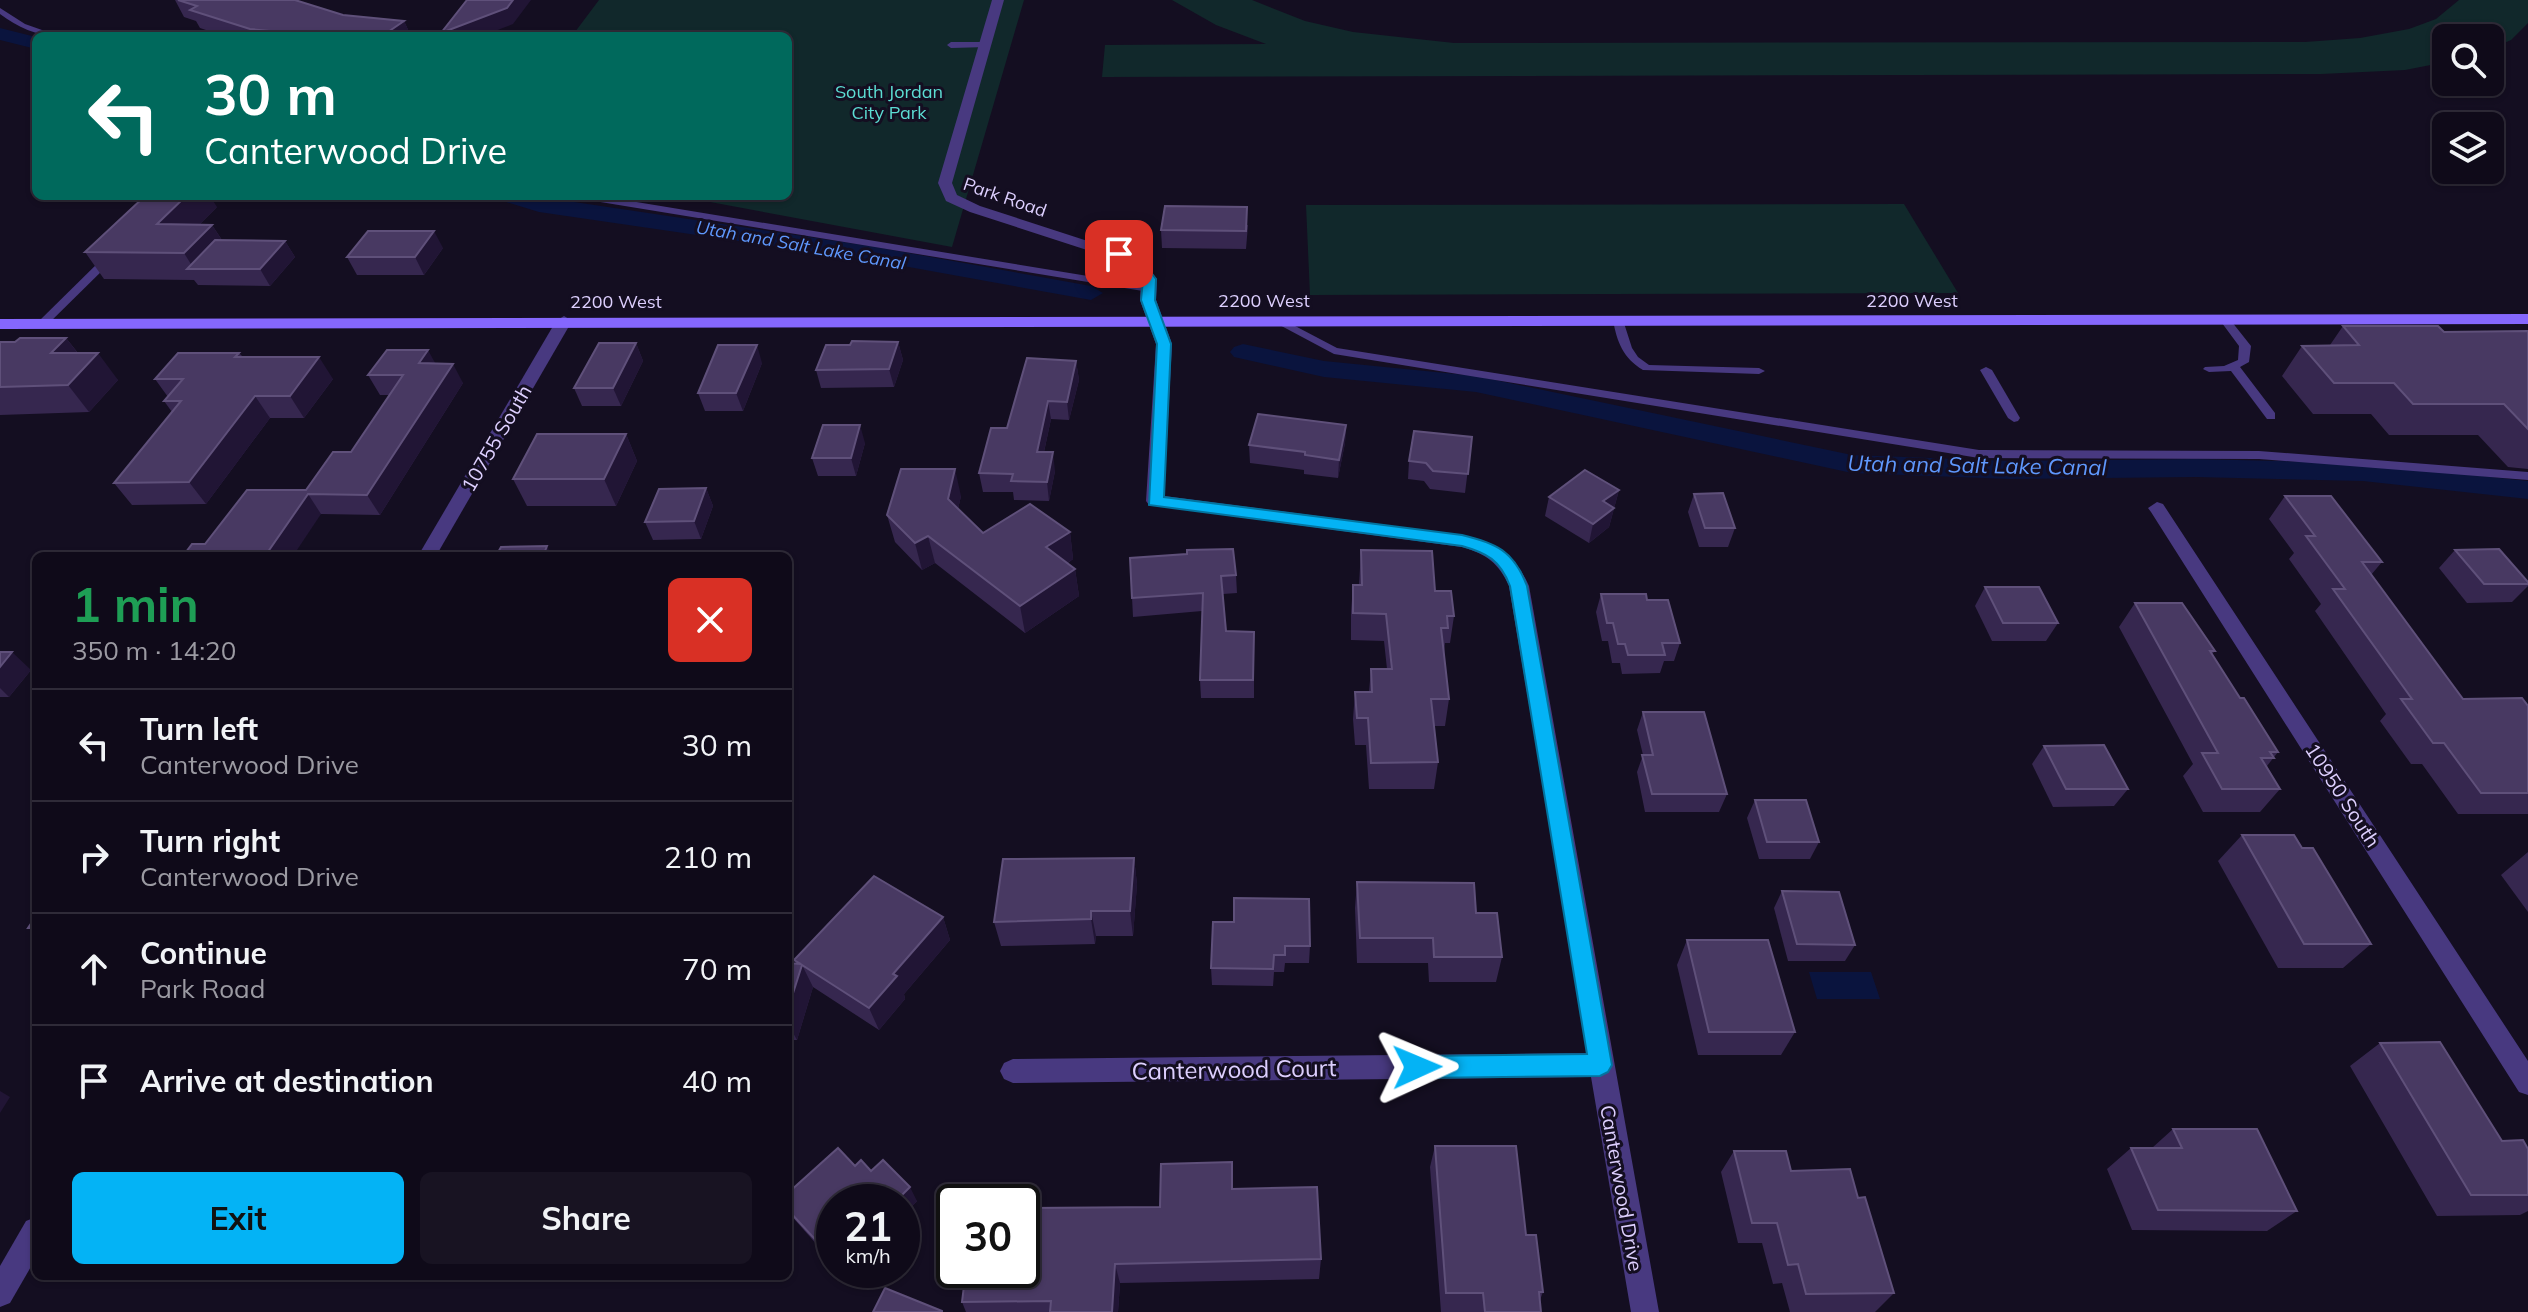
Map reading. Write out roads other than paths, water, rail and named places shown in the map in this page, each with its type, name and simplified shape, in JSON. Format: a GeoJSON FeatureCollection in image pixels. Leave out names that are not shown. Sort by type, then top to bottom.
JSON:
{"type":"FeatureCollection","features":[{"type":"Feature","properties":{"kind":"street","name":"Park Road"},"geometry":{"type":"LineString","coordinates":[[998,0],[945,183],[951,198],[975,209],[1135,261],[1149,279],[1148,300],[1156,320]]}},
{"type":"Feature","properties":{"kind":"street","name":"2200 West"},"geometry":{"type":"LineString","coordinates":[[0,324],[2528,319]]}},
{"type":"Feature","properties":{"kind":"street","name":"Canterwood Drive"},"geometry":{"type":"LineString","coordinates":[[1156,320],[1164,344],[1155,501],[1462,541],[1493,548],[1511,566],[1519,586],[1645,1312]]}},
{"type":"Feature","properties":{"kind":"street","name":"10755 South"},"geometry":{"type":"LineString","coordinates":[[429,552],[564,321]]}},
{"type":"Feature","properties":{"kind":"street","name":"10950 South"},"geometry":{"type":"LineString","coordinates":[[2157,508],[2528,1083]]}},
{"type":"Feature","properties":{"kind":"street","name":"Canterwood Court"},"geometry":{"type":"LineString","coordinates":[[1013,1071],[1600,1065]]}},
{"type":"Feature","properties":{"kind":"street"},"geometry":{"type":"LineString","coordinates":[[0,1293],[32,1238]]}},
{"type":"Feature","properties":{"kind":"lane"},"geometry":{"type":"LineString","coordinates":[[0,10],[22,26],[42,32]]}},
{"type":"Feature","properties":{"kind":"lane"},"geometry":{"type":"LineString","coordinates":[[951,45],[984,45]]}},
{"type":"Feature","properties":{"kind":"lane"},"geometry":{"type":"LineString","coordinates":[[606,200],[1149,289]]}},
{"type":"Feature","properties":{"kind":"lane"},"geometry":{"type":"LineString","coordinates":[[41,325],[119,248]]}},
{"type":"Feature","properties":{"kind":"lane"},"geometry":{"type":"LineString","coordinates":[[2209,369],[2243,362],[2245,346],[2224,319]]}},
{"type":"Feature","properties":{"kind":"lane"},"geometry":{"type":"LineString","coordinates":[[1278,320],[1334,351],[1979,454],[2259,455],[2528,476]]}},
{"type":"Feature","properties":{"kind":"lane"},"geometry":{"type":"LineString","coordinates":[[1618,320],[1626,352],[1632,361],[1647,368],[1759,371]]}},
{"type":"Feature","properties":{"kind":"lane"},"geometry":{"type":"LineString","coordinates":[[2233,366],[2271,416]]}},
{"type":"Feature","properties":{"kind":"lane"},"geometry":{"type":"LineString","coordinates":[[1986,370],[2014,418]]}},
{"type":"Feature","properties":{"kind":"waterway","name":"Utah and Salt Lake Canal"},"geometry":{"type":"LineString","coordinates":[[0,34],[32,42]]}},
{"type":"Feature","properties":{"kind":"waterway","name":"Utah and Salt Lake Canal"},"geometry":{"type":"LineString","coordinates":[[523,200],[539,205],[870,253],[1091,293]]}},
{"type":"Feature","properties":{"kind":"waterway","name":"Utah and Salt Lake Canal"},"geometry":{"type":"LineString","coordinates":[[1243,352],[1324,369],[1476,384],[1852,464],[2010,470],[2196,468],[2363,472],[2528,490]]}},
{"type":"Feature","properties":{"kind":"park label","name":"South Jordan City Park"},"geometry":{"type":"Point","coordinates":[889,101]}}]}
